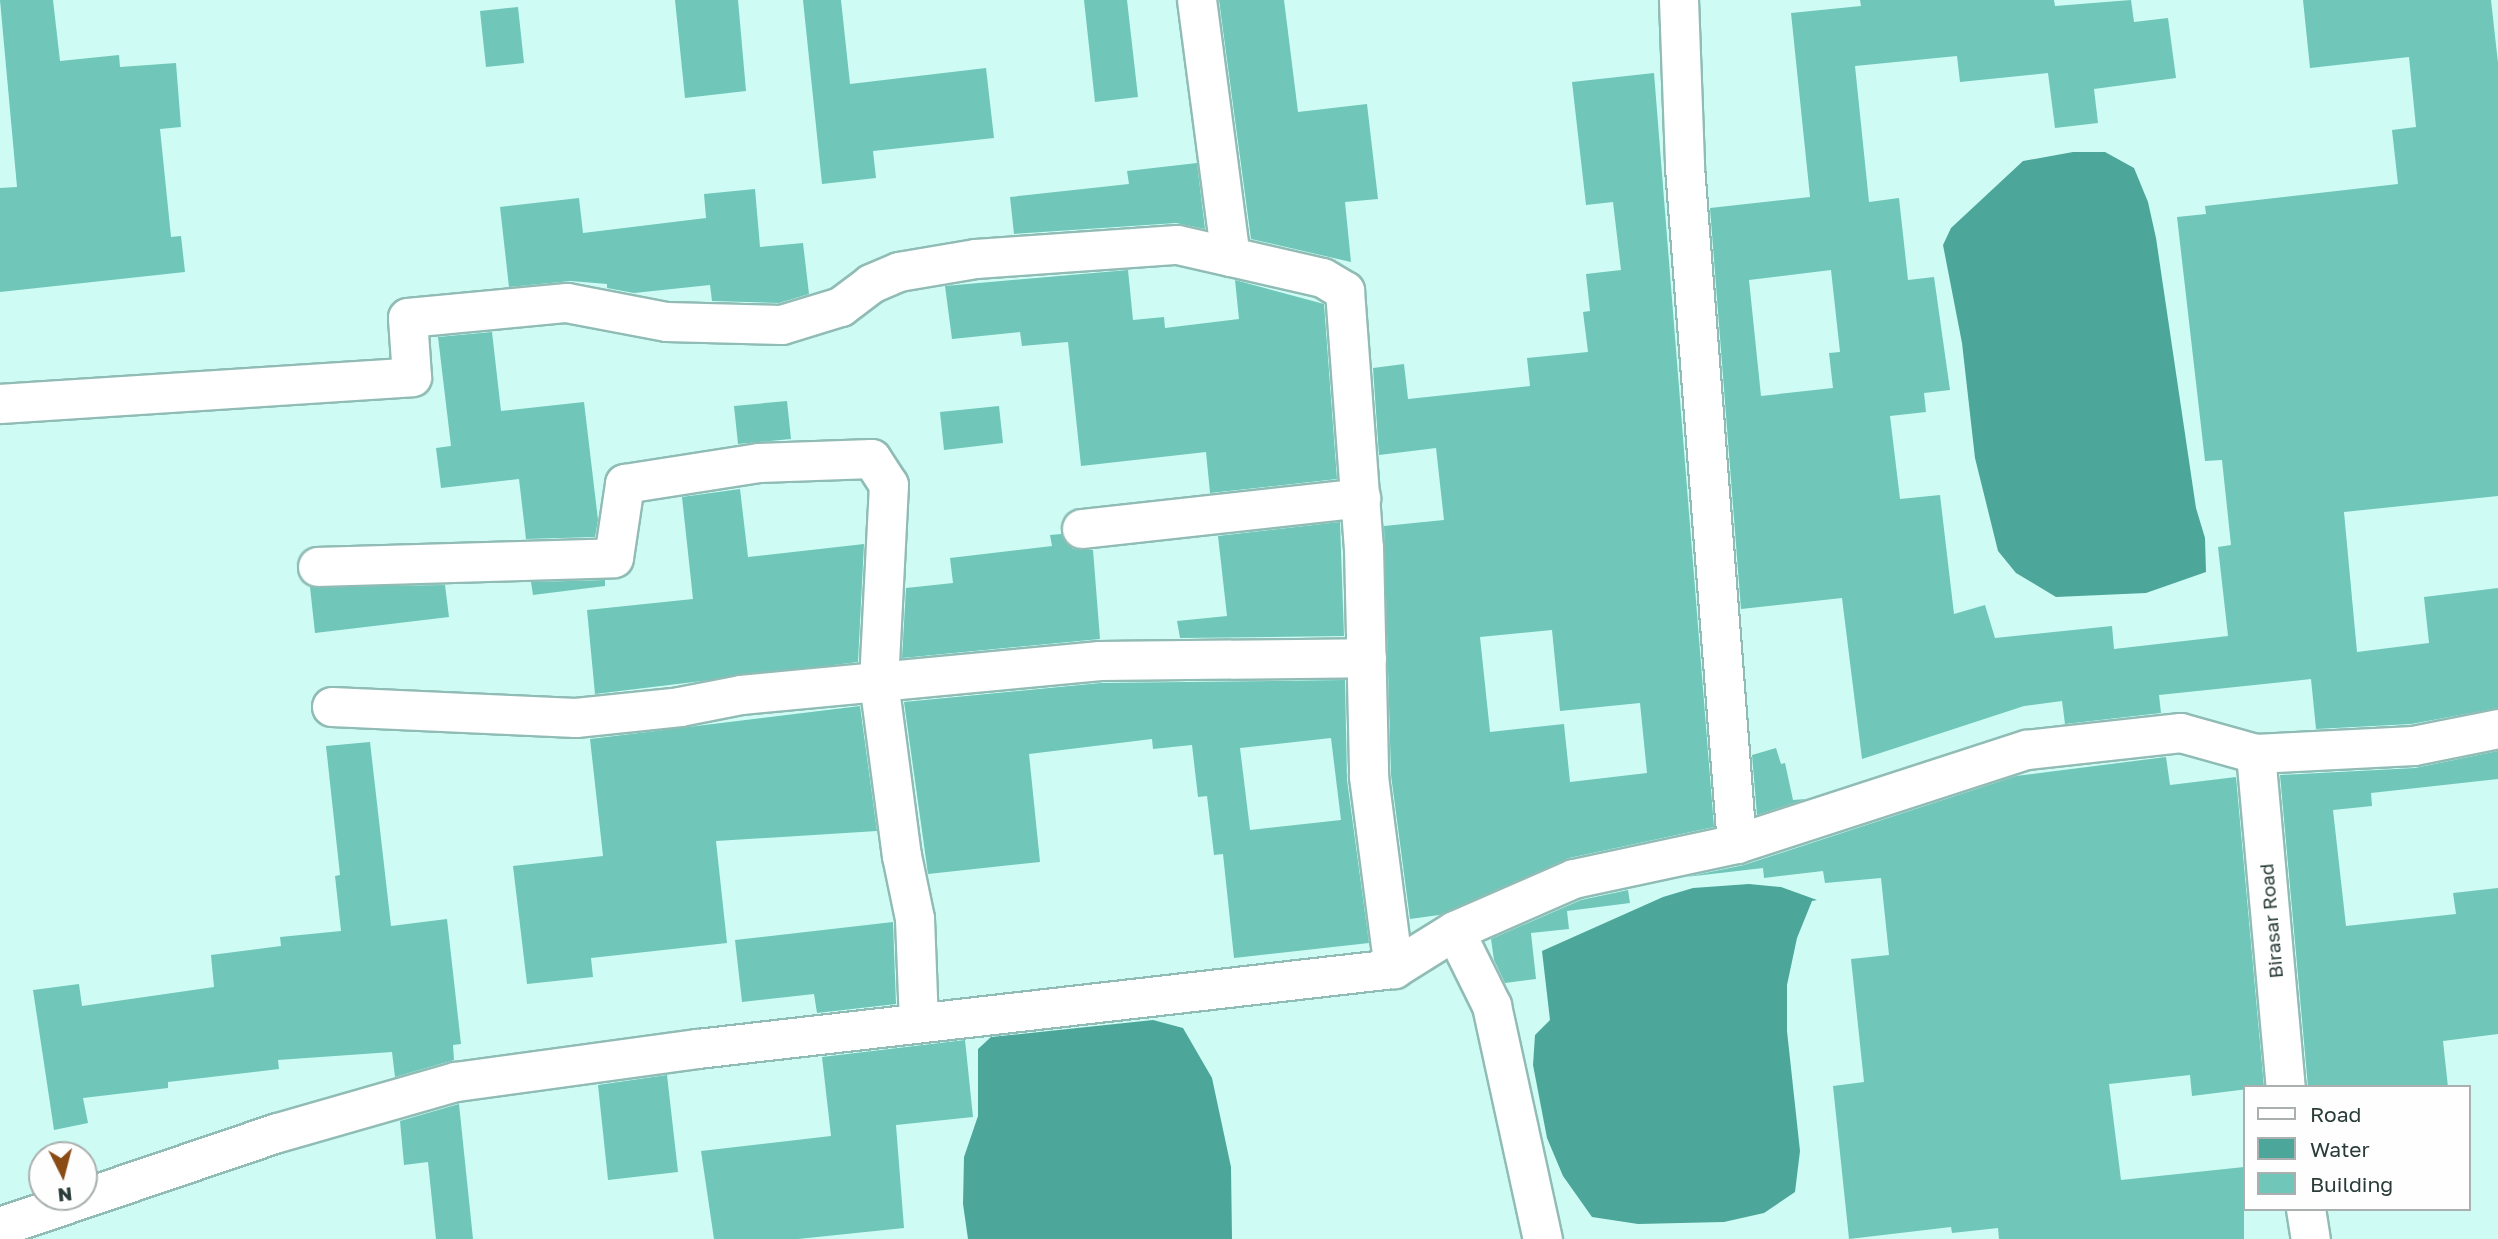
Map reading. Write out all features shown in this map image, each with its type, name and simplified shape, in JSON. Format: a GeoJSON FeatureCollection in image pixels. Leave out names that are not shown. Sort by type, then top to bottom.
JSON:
{"type":"FeatureCollection","features":[{"type":"Feature","properties":{"kind":"street"},"geometry":{"type":"LineString","coordinates":[[1197,0],[1231,257]]}},
{"type":"Feature","properties":{"kind":"street"},"geometry":{"type":"LineString","coordinates":[[1679,0],[1685,167],[1737,844]]}},
{"type":"Feature","properties":{"kind":"street"},"geometry":{"type":"LineString","coordinates":[[0,404],[412,377],[408,318],[568,303],[667,323],[782,325],[841,307],[871,284],[899,272],[976,259],[1178,245],[1323,278],[1345,291],[1361,498],[1369,777],[1394,969]]}},
{"type":"Feature","properties":{"kind":"street"},"geometry":{"type":"LineString","coordinates":[[318,567],[614,558],[625,484],[759,463],[872,459],[889,485],[879,681],[902,856],[915,919],[919,1023]]}},
{"type":"Feature","properties":{"kind":"street"},"geometry":{"type":"LineString","coordinates":[[1082,529],[1361,498]]}},
{"type":"Feature","properties":{"kind":"street"},"geometry":{"type":"LineString","coordinates":[[332,707],[576,718],[879,681],[1100,661],[1367,658]]}},
{"type":"Feature","properties":{"kind":"street"},"geometry":{"type":"LineString","coordinates":[[0,1227],[278,1133],[456,1082],[919,1023],[1394,969],[1455,931],[1574,879],[1737,844],[2027,750],[2181,733],[2256,754],[2414,746],[2498,729]]}},
{"type":"Feature","properties":{"kind":"street","name":"Birasar Road"},"geometry":{"type":"LineString","coordinates":[[2256,754],[2286,1085]]}},
{"type":"Feature","properties":{"kind":"street"},"geometry":{"type":"LineString","coordinates":[[1455,931],[1492,1006],[1543,1239]]}},
{"type":"Feature","properties":{"kind":"street"},"geometry":{"type":"LineString","coordinates":[[2306,1211],[2311,1239]]}},
{"type":"Feature","properties":{"kind":"water"},"geometry":{"type":"Polygon","coordinates":[[[2073,152],[2105,152],[2134,168],[2148,202],[2156,238],[2196,508],[2205,538],[2206,572],[2146,593],[2056,597],[2016,573],[1998,551],[1975,458],[1962,343],[1943,245],[1951,228],[2023,161],[2073,152]]]}},
{"type":"Feature","properties":{"kind":"water"},"geometry":{"type":"Polygon","coordinates":[[[1749,884],[1781,887],[1817,900],[1812,901],[1797,938],[1787,985],[1787,1031],[1800,1151],[1795,1192],[1764,1213],[1724,1222],[1638,1224],[1592,1217],[1563,1176],[1547,1138],[1533,1065],[1535,1035],[1550,1020],[1542,951],[1663,897],[1693,888],[1749,884]]]}},
{"type":"Feature","properties":{"kind":"water"},"geometry":{"type":"Polygon","coordinates":[[[1153,1020],[1183,1028],[1212,1078],[1231,1167],[1232,1239],[968,1239],[963,1204],[964,1157],[978,1116],[978,1049],[991,1037],[1153,1020]]]}},
{"type":"Feature","properties":{"kind":"building"},"geometry":{"type":"Polygon","coordinates":[[[0,0],[53,0],[60,61],[119,55],[120,67],[176,63],[181,127],[160,129],[171,237],[181,236],[185,272],[0,292],[0,188],[17,187],[0,0]]]}},
{"type":"Feature","properties":{"kind":"building"},"geometry":{"type":"Polygon","coordinates":[[[675,0],[738,0],[746,91],[685,98],[675,0]]]}},
{"type":"Feature","properties":{"kind":"building"},"geometry":{"type":"Polygon","coordinates":[[[803,0],[841,0],[850,84],[986,68],[994,138],[873,151],[876,178],[822,184],[803,0]]]}},
{"type":"Feature","properties":{"kind":"building"},"geometry":{"type":"Polygon","coordinates":[[[1084,0],[1127,0],[1138,97],[1095,102],[1084,0]]]}},
{"type":"Feature","properties":{"kind":"building"},"geometry":{"type":"Polygon","coordinates":[[[1219,0],[1284,0],[1298,112],[1367,104],[1378,199],[1345,202],[1351,262],[1251,239],[1219,0]]]}},
{"type":"Feature","properties":{"kind":"building"},"geometry":{"type":"Polygon","coordinates":[[[1860,0],[2054,0],[2055,6],[2131,0],[2134,22],[2168,18],[2176,78],[2094,89],[2098,123],[2055,128],[2048,73],[1960,82],[1957,56],[1855,66],[1869,202],[1899,198],[1908,280],[1934,277],[1950,390],[1924,393],[1926,412],[1890,416],[1900,499],[1940,495],[1954,614],[1985,605],[1995,638],[2112,626],[2114,649],[2228,636],[2218,547],[2231,545],[2222,460],[2205,461],[2177,217],[2206,214],[2205,206],[2398,184],[2392,130],[2416,127],[2409,57],[2310,68],[2303,0],[2491,0],[2498,63],[2498,496],[2344,512],[2357,652],[2429,643],[2424,597],[2498,588],[2498,708],[2411,724],[2316,729],[2311,679],[2159,695],[2161,713],[2065,724],[2062,701],[2024,706],[1862,759],[1842,598],[1741,609],[1710,208],[1810,197],[1791,13],[1861,6],[1860,0]],[[1831,270],[1749,280],[1761,396],[1833,388],[1829,353],[1840,352],[1831,270]]]}},
{"type":"Feature","properties":{"kind":"building"},"geometry":{"type":"Polygon","coordinates":[[[518,7],[524,63],[486,67],[480,11],[518,7]]]}},
{"type":"Feature","properties":{"kind":"building"},"geometry":{"type":"Polygon","coordinates":[[[1654,73],[1714,827],[1569,858],[1439,915],[1410,919],[1391,775],[1384,526],[1444,520],[1436,448],[1379,455],[1373,368],[1404,364],[1408,399],[1530,386],[1527,358],[1588,352],[1583,312],[1590,311],[1586,274],[1621,270],[1613,202],[1586,205],[1572,82],[1654,73]],[[1552,630],[1480,637],[1490,732],[1564,724],[1570,782],[1647,773],[1640,703],[1560,711],[1552,630]]]}},
{"type":"Feature","properties":{"kind":"building"},"geometry":{"type":"Polygon","coordinates":[[[1197,163],[1205,229],[1176,223],[1014,234],[1010,197],[1129,184],[1127,171],[1197,163]]]}},
{"type":"Feature","properties":{"kind":"building"},"geometry":{"type":"Polygon","coordinates":[[[755,189],[760,247],[803,243],[809,294],[779,303],[712,301],[710,285],[634,293],[607,288],[607,284],[571,281],[509,287],[500,207],[579,198],[583,233],[706,218],[704,194],[755,189]]]}},
{"type":"Feature","properties":{"kind":"building"},"geometry":{"type":"Polygon","coordinates":[[[1128,270],[1133,320],[1164,317],[1165,328],[1239,319],[1235,280],[1324,304],[1337,479],[1210,493],[1206,452],[1081,466],[1068,342],[1022,346],[1020,332],[952,339],[945,286],[1128,270]]]}},
{"type":"Feature","properties":{"kind":"building"},"geometry":{"type":"Polygon","coordinates":[[[492,332],[501,411],[584,402],[598,520],[595,537],[526,539],[519,479],[441,488],[436,448],[451,446],[438,337],[492,332]]]}},
{"type":"Feature","properties":{"kind":"building"},"geometry":{"type":"Polygon","coordinates":[[[787,401],[791,439],[738,444],[734,406],[787,401]]]}},
{"type":"Feature","properties":{"kind":"building"},"geometry":{"type":"Polygon","coordinates":[[[999,406],[1003,443],[944,450],[940,412],[999,406]]]}},
{"type":"Feature","properties":{"kind":"building"},"geometry":{"type":"Polygon","coordinates":[[[740,489],[748,557],[864,544],[858,662],[595,694],[587,610],[693,599],[682,497],[740,489]]]}},
{"type":"Feature","properties":{"kind":"building"},"geometry":{"type":"Polygon","coordinates":[[[1340,522],[1344,636],[1180,638],[1177,621],[1227,616],[1218,536],[1340,522]]]}},
{"type":"Feature","properties":{"kind":"building"},"geometry":{"type":"Polygon","coordinates":[[[1061,534],[1073,549],[1093,550],[1100,639],[902,658],[906,588],[953,583],[950,558],[1052,546],[1050,535],[1061,534]]]}},
{"type":"Feature","properties":{"kind":"building"},"geometry":{"type":"Polygon","coordinates":[[[605,580],[605,586],[533,595],[531,582],[605,580]]]}},
{"type":"Feature","properties":{"kind":"building"},"geometry":{"type":"Polygon","coordinates":[[[445,585],[449,617],[315,633],[310,587],[445,585]]]}},
{"type":"Feature","properties":{"kind":"building"},"geometry":{"type":"Polygon","coordinates":[[[1345,680],[1347,780],[1369,943],[1234,958],[1223,854],[1214,855],[1207,796],[1198,797],[1192,745],[1153,749],[1152,739],[1029,754],[1040,862],[928,874],[904,702],[1101,683],[1345,680]],[[1331,738],[1240,748],[1250,830],[1341,820],[1331,738]]]}},
{"type":"Feature","properties":{"kind":"building"},"geometry":{"type":"Polygon","coordinates":[[[860,706],[877,831],[716,841],[727,943],[591,958],[593,977],[527,984],[513,866],[603,856],[590,739],[860,706]]]}},
{"type":"Feature","properties":{"kind":"building"},"geometry":{"type":"Polygon","coordinates":[[[370,742],[391,926],[447,919],[461,1044],[453,1045],[454,1060],[395,1077],[392,1052],[278,1060],[279,1069],[168,1082],[168,1088],[83,1098],[88,1123],[54,1130],[33,990],[79,984],[82,1006],[214,987],[211,955],[281,946],[280,937],[341,931],[335,876],[340,875],[326,746],[370,742]]]}},
{"type":"Feature","properties":{"kind":"building"},"geometry":{"type":"Polygon","coordinates":[[[1776,748],[1781,764],[1785,763],[1793,800],[1806,799],[1757,815],[1752,755],[1776,748]]]}},
{"type":"Feature","properties":{"kind":"building"},"geometry":{"type":"Polygon","coordinates":[[[2498,751],[2498,779],[2371,793],[2372,806],[2333,810],[2346,926],[2456,914],[2453,893],[2498,888],[2498,1034],[2443,1041],[2448,1085],[2308,1085],[2280,775],[2415,768],[2498,751]]]}},
{"type":"Feature","properties":{"kind":"building"},"geometry":{"type":"Polygon","coordinates":[[[2166,757],[2170,785],[2236,777],[2264,1085],[2242,1085],[2242,1090],[2192,1096],[2190,1075],[2109,1084],[2121,1180],[2242,1167],[2244,1239],[1999,1239],[1998,1228],[1952,1233],[1951,1227],[1849,1239],[1833,1086],[1864,1082],[1851,959],[1889,955],[1881,878],[1825,883],[1823,871],[1764,878],[1763,868],[1686,877],[1744,865],[2016,776],[2166,757]]]}},
{"type":"Feature","properties":{"kind":"building"},"geometry":{"type":"Polygon","coordinates":[[[1628,890],[1630,903],[1567,911],[1569,929],[1531,933],[1536,979],[1505,983],[1494,960],[1491,939],[1581,900],[1628,890]]]}},
{"type":"Feature","properties":{"kind":"building"},"geometry":{"type":"Polygon","coordinates":[[[893,922],[896,1004],[817,1013],[814,994],[742,1002],[735,940],[893,922]]]}},
{"type":"Feature","properties":{"kind":"building"},"geometry":{"type":"Polygon","coordinates":[[[965,1040],[973,1117],[896,1125],[904,1228],[798,1239],[714,1239],[701,1151],[831,1136],[822,1057],[965,1040]]]}},
{"type":"Feature","properties":{"kind":"building"},"geometry":{"type":"Polygon","coordinates":[[[667,1075],[678,1172],[608,1180],[598,1085],[667,1075]]]}},
{"type":"Feature","properties":{"kind":"building"},"geometry":{"type":"Polygon","coordinates":[[[459,1104],[473,1239],[436,1239],[428,1162],[404,1165],[400,1121],[459,1104]]]}}]}
